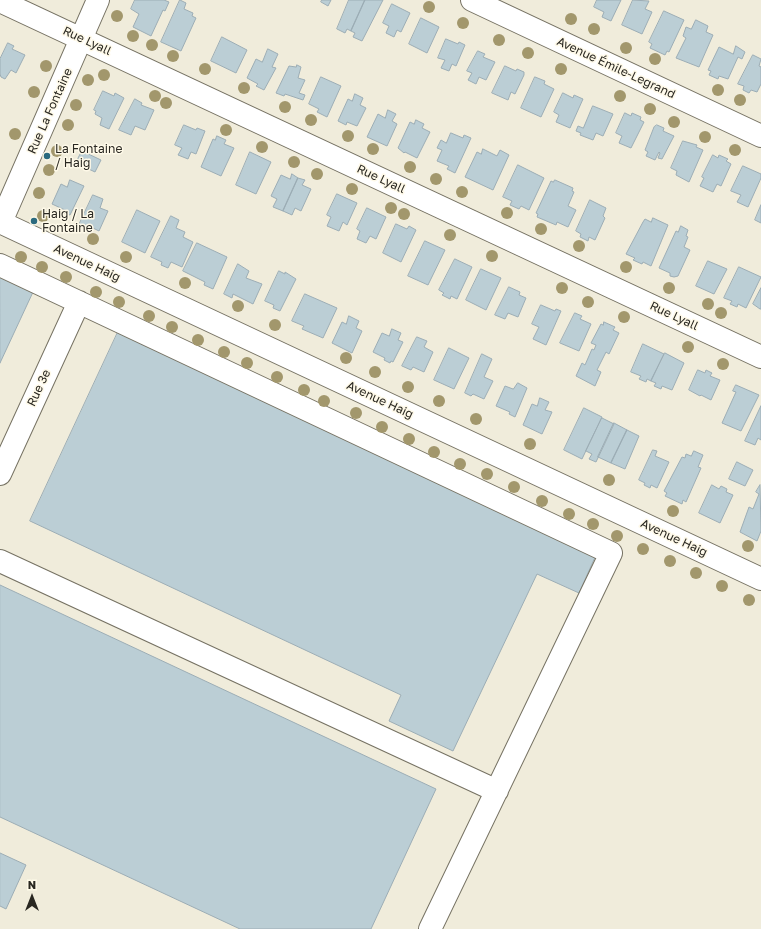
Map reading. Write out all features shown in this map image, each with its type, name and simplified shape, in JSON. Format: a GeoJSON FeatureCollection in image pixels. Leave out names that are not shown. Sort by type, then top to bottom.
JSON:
{"type":"FeatureCollection","features":[{"type":"Feature","properties":{"kind":"street","name":"Rue La Fontaine"},"geometry":{"type":"LineString","coordinates":[[0,222],[98,0]]}},
{"type":"Feature","properties":{"kind":"street","name":"Avenue Émile-Legrand"},"geometry":{"type":"LineString","coordinates":[[472,0],[761,136]]}},
{"type":"Feature","properties":{"kind":"street","name":"Rue Lyall"},"geometry":{"type":"LineString","coordinates":[[0,1],[761,357]]}},
{"type":"Feature","properties":{"kind":"street","name":"Avenue Haig"},"geometry":{"type":"LineString","coordinates":[[0,222],[761,579]]}},
{"type":"Feature","properties":{"kind":"street"},"geometry":{"type":"LineString","coordinates":[[0,265],[611,553],[430,929]]}},
{"type":"Feature","properties":{"kind":"street","name":"Rue 3e"},"geometry":{"type":"LineString","coordinates":[[0,474],[79,302]]}},
{"type":"Feature","properties":{"kind":"street"},"geometry":{"type":"LineString","coordinates":[[0,561],[497,791]]}},
{"type":"Feature","properties":{"kind":"building"},"geometry":{"type":"Polygon","coordinates":[[[135,0],[164,0],[169,2],[165,11],[163,10],[151,36],[133,27],[139,14],[131,9],[135,0]]]}},
{"type":"Feature","properties":{"kind":"building"},"geometry":{"type":"Polygon","coordinates":[[[180,0],[186,3],[184,9],[193,13],[192,16],[196,18],[181,51],[161,42],[180,0]]]}},
{"type":"Feature","properties":{"kind":"building"},"geometry":{"type":"Polygon","coordinates":[[[322,0],[331,0],[328,6],[321,2],[322,0]]]}},
{"type":"Feature","properties":{"kind":"building"},"geometry":{"type":"Polygon","coordinates":[[[349,0],[365,0],[351,31],[347,29],[345,33],[337,29],[349,0]]]}},
{"type":"Feature","properties":{"kind":"building"},"geometry":{"type":"Polygon","coordinates":[[[365,0],[383,0],[362,41],[353,37],[355,33],[351,31],[365,0]]]}},
{"type":"Feature","properties":{"kind":"building"},"geometry":{"type":"Polygon","coordinates":[[[597,0],[621,0],[611,21],[602,17],[604,12],[594,7],[597,0]]]}},
{"type":"Feature","properties":{"kind":"building"},"geometry":{"type":"Polygon","coordinates":[[[633,0],[649,1],[645,9],[652,12],[642,34],[622,25],[633,0]]]}},
{"type":"Feature","properties":{"kind":"building"},"geometry":{"type":"Polygon","coordinates":[[[392,4],[410,13],[401,32],[397,30],[394,37],[386,33],[389,26],[383,23],[392,4]]]}},
{"type":"Feature","properties":{"kind":"building"},"geometry":{"type":"Polygon","coordinates":[[[664,11],[684,20],[669,52],[667,51],[665,55],[650,48],[652,44],[649,42],[664,11]]]}},
{"type":"Feature","properties":{"kind":"building"},"geometry":{"type":"Polygon","coordinates":[[[421,18],[439,27],[427,53],[409,44],[421,18]]]}},
{"type":"Feature","properties":{"kind":"building"},"geometry":{"type":"Polygon","coordinates":[[[696,20],[708,26],[706,32],[713,35],[699,67],[676,58],[686,38],[683,36],[686,27],[691,29],[696,20]]]}},
{"type":"Feature","properties":{"kind":"building"},"geometry":{"type":"Polygon","coordinates":[[[222,37],[247,50],[236,73],[211,61],[222,37]]]}},
{"type":"Feature","properties":{"kind":"building"},"geometry":{"type":"Polygon","coordinates":[[[446,39],[465,45],[456,66],[452,64],[449,71],[441,68],[445,60],[438,58],[446,39]]]}},
{"type":"Feature","properties":{"kind":"building"},"geometry":{"type":"Polygon","coordinates":[[[8,43],[14,46],[12,49],[25,55],[16,73],[11,70],[5,79],[1,77],[0,74],[0,59],[8,43]]]}},
{"type":"Feature","properties":{"kind":"building"},"geometry":{"type":"Polygon","coordinates":[[[736,46],[745,52],[742,59],[738,57],[728,79],[719,76],[718,79],[709,75],[711,71],[708,70],[719,47],[733,54],[736,46]]]}},
{"type":"Feature","properties":{"kind":"building"},"geometry":{"type":"Polygon","coordinates":[[[268,49],[278,54],[272,67],[276,68],[264,90],[256,86],[258,84],[247,78],[256,59],[262,62],[268,49]]]}},
{"type":"Feature","properties":{"kind":"building"},"geometry":{"type":"Polygon","coordinates":[[[478,51],[485,54],[483,57],[495,62],[486,80],[479,77],[476,84],[468,80],[472,73],[467,71],[478,51]]]}},
{"type":"Feature","properties":{"kind":"building"},"geometry":{"type":"Polygon","coordinates":[[[753,55],[761,59],[759,66],[761,67],[761,84],[757,92],[751,90],[749,93],[743,90],[744,86],[738,84],[753,55]]]}},
{"type":"Feature","properties":{"kind":"building"},"geometry":{"type":"Polygon","coordinates":[[[297,65],[301,67],[298,78],[305,80],[299,93],[305,95],[303,100],[285,94],[284,96],[276,93],[289,66],[296,67],[297,65]]]}},
{"type":"Feature","properties":{"kind":"building"},"geometry":{"type":"Polygon","coordinates":[[[505,66],[516,71],[517,69],[524,72],[515,94],[511,92],[508,100],[492,93],[505,66]]]}},
{"type":"Feature","properties":{"kind":"building"},"geometry":{"type":"Polygon","coordinates":[[[321,77],[341,86],[327,117],[317,112],[319,109],[309,104],[321,77]]]}},
{"type":"Feature","properties":{"kind":"building"},"geometry":{"type":"Polygon","coordinates":[[[535,77],[545,81],[544,84],[554,89],[541,117],[521,108],[535,77]]]}},
{"type":"Feature","properties":{"kind":"building"},"geometry":{"type":"Polygon","coordinates":[[[103,91],[114,96],[115,93],[124,98],[109,129],[100,125],[102,118],[95,114],[96,111],[94,110],[103,91]]]}},
{"type":"Feature","properties":{"kind":"building"},"geometry":{"type":"Polygon","coordinates":[[[563,93],[573,98],[574,95],[583,99],[570,128],[556,122],[559,115],[554,112],[563,93]]]}},
{"type":"Feature","properties":{"kind":"building"},"geometry":{"type":"Polygon","coordinates":[[[355,94],[363,98],[360,105],[366,108],[357,126],[347,122],[346,125],[338,121],[348,99],[352,101],[355,94]]]}},
{"type":"Feature","properties":{"kind":"building"},"geometry":{"type":"Polygon","coordinates":[[[135,99],[142,103],[141,105],[154,110],[145,130],[135,126],[131,135],[119,130],[135,99]]]}},
{"type":"Feature","properties":{"kind":"building"},"geometry":{"type":"Polygon","coordinates":[[[593,106],[613,114],[603,136],[596,133],[593,140],[580,135],[581,133],[576,131],[578,126],[583,128],[593,106]]]}},
{"type":"Feature","properties":{"kind":"building"},"geometry":{"type":"Polygon","coordinates":[[[388,110],[396,114],[392,121],[397,124],[387,146],[367,137],[378,114],[385,118],[388,110]]]}},
{"type":"Feature","properties":{"kind":"building"},"geometry":{"type":"Polygon","coordinates":[[[625,113],[631,116],[632,113],[641,117],[640,120],[644,122],[631,148],[619,143],[622,136],[616,133],[625,113]]]}},
{"type":"Feature","properties":{"kind":"building"},"geometry":{"type":"Polygon","coordinates":[[[416,120],[424,124],[422,128],[430,132],[417,158],[405,152],[404,153],[398,148],[410,122],[414,124],[416,120]]]}},
{"type":"Feature","properties":{"kind":"building"},"geometry":{"type":"Polygon","coordinates":[[[184,125],[196,130],[197,128],[205,131],[196,154],[191,152],[188,159],[178,155],[182,148],[175,145],[184,125]]]}},
{"type":"Feature","properties":{"kind":"building"},"geometry":{"type":"Polygon","coordinates":[[[657,125],[664,128],[663,131],[674,136],[662,159],[658,158],[659,152],[655,160],[646,156],[648,152],[645,150],[654,127],[657,125]]]}},
{"type":"Feature","properties":{"kind":"building"},"geometry":{"type":"Polygon","coordinates":[[[451,133],[463,138],[464,135],[471,138],[455,173],[447,169],[449,166],[437,161],[442,150],[437,148],[441,140],[446,143],[451,133]]]}},
{"type":"Feature","properties":{"kind":"building"},"geometry":{"type":"Polygon","coordinates":[[[217,136],[226,140],[224,144],[234,148],[221,176],[201,167],[213,139],[215,140],[217,136]]]}},
{"type":"Feature","properties":{"kind":"building"},"geometry":{"type":"Polygon","coordinates":[[[683,141],[697,145],[696,147],[703,150],[689,182],[676,175],[677,171],[671,168],[683,141]]]}},
{"type":"Feature","properties":{"kind":"building"},"geometry":{"type":"Polygon","coordinates":[[[483,149],[497,156],[500,150],[509,155],[493,190],[465,177],[477,152],[481,154],[483,149]]]}},
{"type":"Feature","properties":{"kind":"building"},"geometry":{"type":"Polygon","coordinates":[[[82,151],[101,160],[95,172],[76,163],[82,151]]]}},
{"type":"Feature","properties":{"kind":"building"},"geometry":{"type":"Polygon","coordinates":[[[250,152],[271,162],[256,194],[236,185],[250,152]]]}},
{"type":"Feature","properties":{"kind":"building"},"geometry":{"type":"Polygon","coordinates":[[[713,155],[718,158],[719,155],[728,159],[726,161],[731,164],[721,186],[717,184],[713,192],[700,186],[704,178],[702,177],[713,155]]]}},
{"type":"Feature","properties":{"kind":"building"},"geometry":{"type":"Polygon","coordinates":[[[518,165],[544,178],[529,210],[521,206],[519,209],[510,205],[512,201],[503,197],[518,165]]]}},
{"type":"Feature","properties":{"kind":"building"},"geometry":{"type":"Polygon","coordinates":[[[743,166],[761,174],[761,178],[748,207],[737,202],[741,195],[731,191],[743,166]]]}},
{"type":"Feature","properties":{"kind":"building"},"geometry":{"type":"Polygon","coordinates":[[[292,174],[298,178],[283,211],[273,207],[277,199],[271,196],[281,175],[290,179],[292,174]]]}},
{"type":"Feature","properties":{"kind":"building"},"geometry":{"type":"Polygon","coordinates":[[[298,178],[305,180],[302,185],[311,189],[301,211],[295,208],[292,215],[283,211],[298,178]]]}},
{"type":"Feature","properties":{"kind":"building"},"geometry":{"type":"Polygon","coordinates":[[[70,180],[84,186],[70,215],[64,213],[65,210],[52,204],[61,184],[67,187],[70,180]]]}},
{"type":"Feature","properties":{"kind":"building"},"geometry":{"type":"Polygon","coordinates":[[[555,180],[573,188],[572,191],[574,192],[568,206],[576,210],[568,227],[557,222],[556,225],[537,217],[538,214],[536,213],[551,181],[553,182],[555,180]]]}},
{"type":"Feature","properties":{"kind":"building"},"geometry":{"type":"Polygon","coordinates":[[[337,194],[357,203],[347,225],[343,222],[339,231],[327,226],[331,217],[327,215],[337,194]]]}},
{"type":"Feature","properties":{"kind":"building"},"geometry":{"type":"Polygon","coordinates":[[[93,195],[103,199],[100,208],[108,211],[99,231],[87,225],[85,228],[79,225],[93,195]]]}},
{"type":"Feature","properties":{"kind":"building"},"geometry":{"type":"Polygon","coordinates":[[[590,200],[606,208],[603,216],[605,218],[595,240],[589,237],[588,241],[580,237],[581,234],[576,231],[590,200]]]}},
{"type":"Feature","properties":{"kind":"building"},"geometry":{"type":"Polygon","coordinates":[[[761,205],[761,223],[755,220],[761,205]]]}},
{"type":"Feature","properties":{"kind":"building"},"geometry":{"type":"Polygon","coordinates":[[[367,208],[386,217],[376,239],[370,236],[366,243],[357,239],[360,231],[357,229],[367,208]]]}},
{"type":"Feature","properties":{"kind":"building"},"geometry":{"type":"Polygon","coordinates":[[[137,210],[160,221],[145,253],[122,242],[137,210]]]}},
{"type":"Feature","properties":{"kind":"building"},"geometry":{"type":"Polygon","coordinates":[[[171,216],[179,220],[176,228],[185,232],[183,237],[193,242],[182,267],[171,262],[168,268],[161,265],[162,262],[151,257],[171,216]]]}},
{"type":"Feature","properties":{"kind":"building"},"geometry":{"type":"Polygon","coordinates":[[[653,218],[668,225],[651,266],[643,262],[642,264],[633,260],[635,258],[626,254],[645,219],[651,222],[653,218]]]}},
{"type":"Feature","properties":{"kind":"building"},"geometry":{"type":"Polygon","coordinates":[[[396,224],[407,229],[409,226],[416,230],[401,262],[383,253],[396,224]]]}},
{"type":"Feature","properties":{"kind":"building"},"geometry":{"type":"Polygon","coordinates":[[[681,226],[688,230],[686,236],[688,237],[684,247],[690,250],[678,276],[674,277],[670,276],[670,273],[659,268],[676,231],[678,232],[681,226]]]}},
{"type":"Feature","properties":{"kind":"building"},"geometry":{"type":"Polygon","coordinates":[[[425,241],[445,250],[428,285],[408,276],[425,241]]]}},
{"type":"Feature","properties":{"kind":"building"},"geometry":{"type":"Polygon","coordinates":[[[197,243],[227,257],[213,289],[204,285],[205,282],[183,271],[197,243]]]}},
{"type":"Feature","properties":{"kind":"building"},"geometry":{"type":"Polygon","coordinates":[[[455,259],[472,267],[457,299],[451,296],[450,299],[442,295],[444,293],[439,290],[455,259]]]}},
{"type":"Feature","properties":{"kind":"building"},"geometry":{"type":"Polygon","coordinates":[[[708,261],[727,269],[714,294],[696,286],[708,261]]]}},
{"type":"Feature","properties":{"kind":"building"},"geometry":{"type":"Polygon","coordinates":[[[238,264],[249,271],[246,278],[262,284],[253,304],[233,294],[232,298],[224,294],[238,264]]]}},
{"type":"Feature","properties":{"kind":"building"},"geometry":{"type":"Polygon","coordinates":[[[739,267],[761,277],[746,308],[738,304],[737,307],[730,304],[732,301],[724,298],[739,267]]]}},
{"type":"Feature","properties":{"kind":"building"},"geometry":{"type":"Polygon","coordinates":[[[481,269],[501,278],[486,310],[466,300],[481,269]]]}},
{"type":"Feature","properties":{"kind":"building"},"geometry":{"type":"Polygon","coordinates":[[[279,271],[285,274],[285,272],[296,279],[280,311],[273,308],[274,305],[265,301],[279,271]]]}},
{"type":"Feature","properties":{"kind":"building"},"geometry":{"type":"Polygon","coordinates":[[[0,276],[33,292],[0,363],[0,276]]]}},
{"type":"Feature","properties":{"kind":"building"},"geometry":{"type":"Polygon","coordinates":[[[509,287],[520,292],[519,295],[526,298],[518,317],[508,313],[505,319],[495,315],[509,287]]]}},
{"type":"Feature","properties":{"kind":"building"},"geometry":{"type":"Polygon","coordinates":[[[761,288],[761,309],[760,309],[753,304],[761,288]]]}},
{"type":"Feature","properties":{"kind":"building"},"geometry":{"type":"Polygon","coordinates":[[[305,294],[337,308],[323,338],[302,329],[304,326],[292,321],[305,294]]]}},
{"type":"Feature","properties":{"kind":"building"},"geometry":{"type":"Polygon","coordinates":[[[541,305],[555,311],[556,309],[561,311],[546,345],[533,339],[539,327],[532,324],[541,305]]]}},
{"type":"Feature","properties":{"kind":"building"},"geometry":{"type":"Polygon","coordinates":[[[575,313],[582,316],[580,319],[591,324],[579,351],[560,343],[575,313]]]}},
{"type":"Feature","properties":{"kind":"building"},"geometry":{"type":"Polygon","coordinates":[[[349,316],[359,321],[356,328],[362,331],[352,353],[332,343],[342,322],[346,324],[349,316]]]}},
{"type":"Feature","properties":{"kind":"building"},"geometry":{"type":"Polygon","coordinates":[[[604,322],[615,327],[613,330],[619,333],[609,354],[606,352],[597,370],[601,372],[595,386],[576,376],[582,363],[585,365],[592,349],[594,350],[596,345],[591,343],[601,324],[603,325],[604,322]]]}},
{"type":"Feature","properties":{"kind":"building"},"geometry":{"type":"Polygon","coordinates":[[[392,329],[401,333],[398,340],[403,342],[393,362],[391,361],[390,363],[384,360],[385,358],[373,352],[382,333],[389,336],[392,329]]]}},
{"type":"Feature","properties":{"kind":"building"},"geometry":{"type":"Polygon","coordinates":[[[118,332],[596,555],[579,593],[537,574],[453,751],[389,721],[401,695],[30,521],[118,332]]]}},
{"type":"Feature","properties":{"kind":"building"},"geometry":{"type":"Polygon","coordinates":[[[417,337],[427,341],[424,347],[433,352],[424,372],[413,367],[411,370],[402,366],[417,337]]]}},
{"type":"Feature","properties":{"kind":"building"},"geometry":{"type":"Polygon","coordinates":[[[643,344],[664,354],[651,381],[647,379],[646,382],[639,379],[641,376],[631,372],[643,344]]]}},
{"type":"Feature","properties":{"kind":"building"},"geometry":{"type":"Polygon","coordinates":[[[449,348],[469,358],[454,389],[434,380],[449,348]]]}},
{"type":"Feature","properties":{"kind":"building"},"geometry":{"type":"Polygon","coordinates":[[[665,353],[684,363],[672,390],[662,386],[661,389],[654,386],[656,383],[651,381],[665,353]]]}},
{"type":"Feature","properties":{"kind":"building"},"geometry":{"type":"Polygon","coordinates":[[[482,354],[492,359],[484,377],[493,381],[484,399],[473,394],[471,396],[465,393],[482,354]]]}},
{"type":"Feature","properties":{"kind":"building"},"geometry":{"type":"Polygon","coordinates":[[[698,370],[705,373],[706,370],[712,373],[710,376],[720,380],[711,400],[689,390],[698,370]]]}},
{"type":"Feature","properties":{"kind":"building"},"geometry":{"type":"Polygon","coordinates":[[[518,383],[527,388],[515,417],[509,414],[510,412],[496,406],[505,386],[513,389],[518,383]]]}},
{"type":"Feature","properties":{"kind":"building"},"geometry":{"type":"Polygon","coordinates":[[[736,385],[759,395],[741,431],[722,423],[736,392],[733,391],[736,385]]]}},
{"type":"Feature","properties":{"kind":"building"},"geometry":{"type":"Polygon","coordinates":[[[540,398],[549,402],[545,410],[552,412],[542,434],[523,425],[532,404],[537,406],[540,398]]]}},
{"type":"Feature","properties":{"kind":"building"},"geometry":{"type":"Polygon","coordinates":[[[761,406],[761,440],[758,438],[755,445],[745,441],[761,406]]]}},
{"type":"Feature","properties":{"kind":"building"},"geometry":{"type":"Polygon","coordinates":[[[584,408],[602,417],[582,459],[564,450],[584,408]]]}},
{"type":"Feature","properties":{"kind":"building"},"geometry":{"type":"Polygon","coordinates":[[[602,418],[614,424],[596,462],[589,459],[592,454],[586,451],[602,418]]]}},
{"type":"Feature","properties":{"kind":"building"},"geometry":{"type":"Polygon","coordinates":[[[614,423],[627,430],[611,463],[598,457],[614,423]]]}},
{"type":"Feature","properties":{"kind":"building"},"geometry":{"type":"Polygon","coordinates":[[[627,430],[639,436],[625,469],[611,463],[627,430]]]}},
{"type":"Feature","properties":{"kind":"building"},"geometry":{"type":"Polygon","coordinates":[[[653,450],[657,451],[655,456],[669,462],[657,488],[651,485],[650,488],[639,480],[653,450]]]}},
{"type":"Feature","properties":{"kind":"building"},"geometry":{"type":"Polygon","coordinates":[[[694,451],[703,455],[698,467],[701,468],[686,502],[683,500],[682,504],[665,496],[667,493],[664,491],[682,457],[685,458],[686,454],[691,456],[694,451]]]}},
{"type":"Feature","properties":{"kind":"building"},"geometry":{"type":"Polygon","coordinates":[[[737,462],[753,470],[745,486],[729,479],[737,462]]]}},
{"type":"Feature","properties":{"kind":"building"},"geometry":{"type":"Polygon","coordinates":[[[712,485],[719,489],[721,486],[727,489],[726,492],[733,495],[720,523],[699,513],[712,485]]]}},
{"type":"Feature","properties":{"kind":"building"},"geometry":{"type":"Polygon","coordinates":[[[760,485],[761,531],[757,541],[740,532],[749,507],[753,509],[759,494],[756,492],[760,485]]]}},
{"type":"Feature","properties":{"kind":"building"},"geometry":{"type":"Polygon","coordinates":[[[0,585],[436,789],[371,929],[240,929],[0,817],[0,585]]]}},
{"type":"Feature","properties":{"kind":"building"},"geometry":{"type":"Polygon","coordinates":[[[0,853],[26,865],[6,909],[0,906],[0,853]]]}},
{"type":"Feature","properties":{"kind":"place","name":"La Fontaine / Haig"},"geometry":{"type":"Point","coordinates":[47,156]}},
{"type":"Feature","properties":{"kind":"place","name":"Haig / La Fontaine"},"geometry":{"type":"Point","coordinates":[34,221]}}]}
